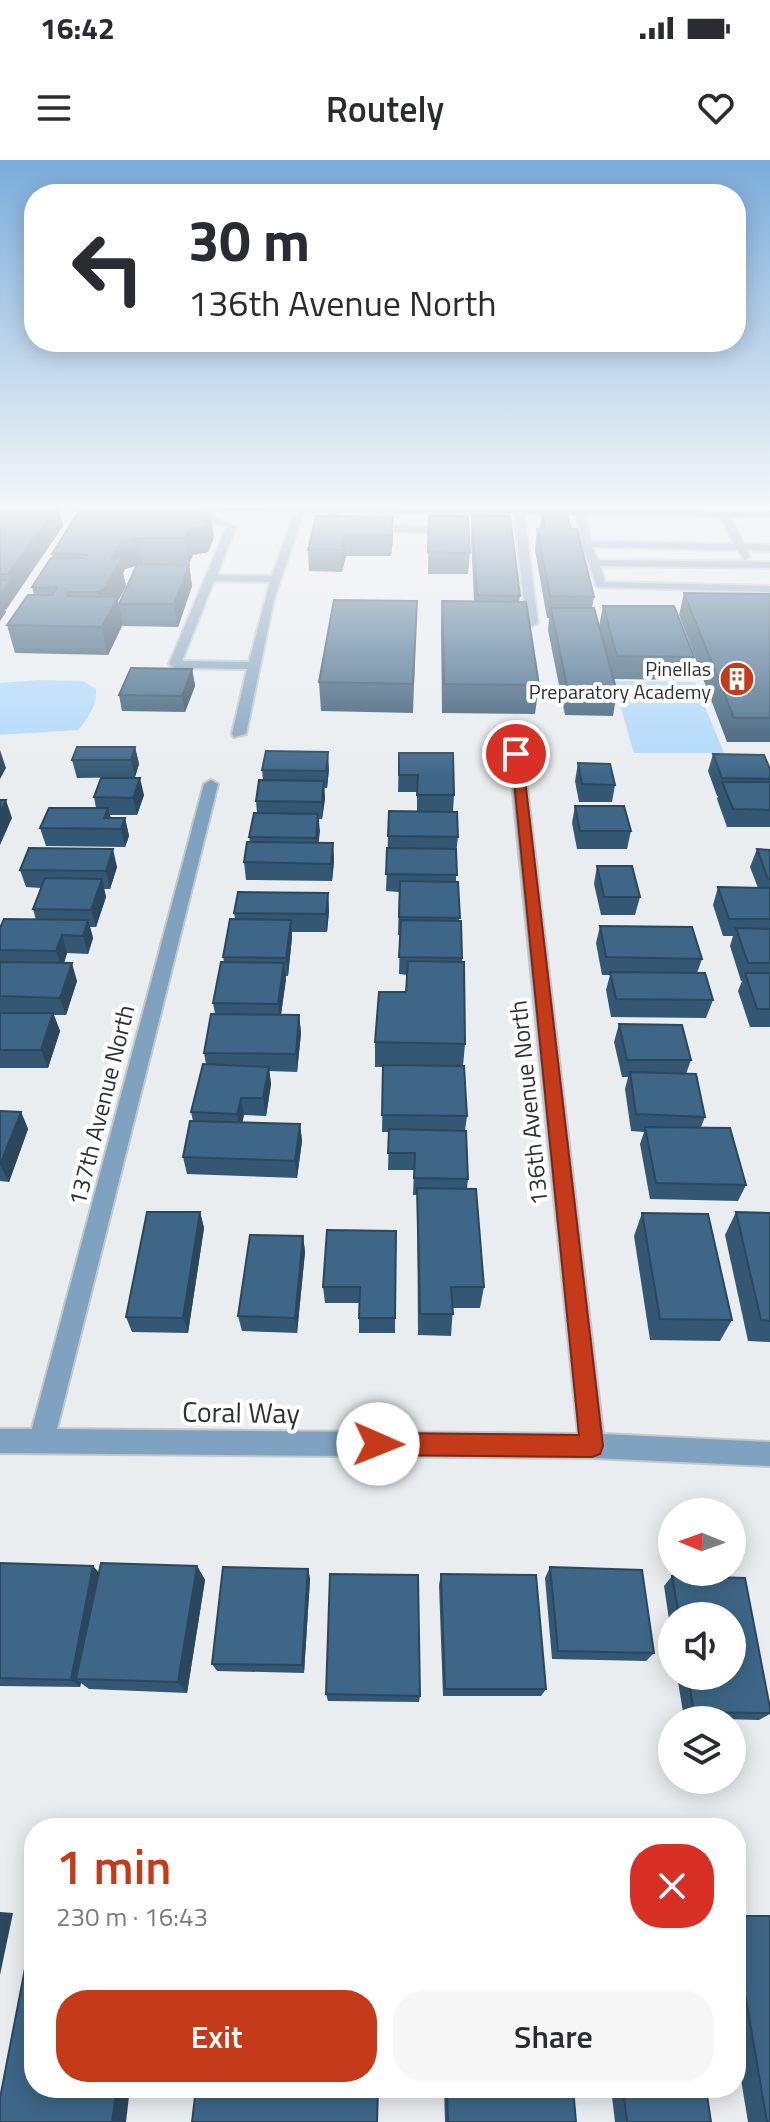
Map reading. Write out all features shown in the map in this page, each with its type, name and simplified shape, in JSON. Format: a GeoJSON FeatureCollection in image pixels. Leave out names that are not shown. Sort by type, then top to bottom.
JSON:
{"type":"FeatureCollection","features":[{"type":"Feature","properties":{"kind":"street"},"geometry":{"type":"LineString","coordinates":[[203,595],[175,664],[255,666]]}},
{"type":"Feature","properties":{"kind":"street"},"geometry":{"type":"LineString","coordinates":[[239,734],[273,595]]}},
{"type":"Feature","properties":{"kind":"street"},"geometry":{"type":"LineString","coordinates":[[529,595],[532,623]]}},
{"type":"Feature","properties":{"kind":"street","name":"136th Avenue North"},"geometry":{"type":"LineString","coordinates":[[516,754],[592,1446]]}},
{"type":"Feature","properties":{"kind":"street","name":"137th Avenue North"},"geometry":{"type":"LineString","coordinates":[[42,1440],[211,784]]}},
{"type":"Feature","properties":{"kind":"street","name":"Coral Way"},"geometry":{"type":"LineString","coordinates":[[0,1441],[592,1446],[770,1454]]}},
{"type":"Feature","properties":{"kind":"shaded area"},"geometry":{"type":"Polygon","coordinates":[[[83,681],[96,689],[94,706],[86,720],[78,730],[0,735],[0,683],[83,681]]]}},
{"type":"Feature","properties":{"kind":"shaded area"},"geometry":{"type":"Polygon","coordinates":[[[613,681],[695,682],[724,753],[634,753],[613,681]]]}},
{"type":"Feature","properties":{"kind":"building"},"geometry":{"type":"Polygon","coordinates":[[[28,595],[118,597],[102,627],[7,625],[28,595]]]}},
{"type":"Feature","properties":{"kind":"building"},"geometry":{"type":"Polygon","coordinates":[[[123,595],[178,595],[174,604],[119,604],[123,595]]]}},
{"type":"Feature","properties":{"kind":"building"},"geometry":{"type":"Polygon","coordinates":[[[477,595],[520,595],[520,596],[477,595]]]}},
{"type":"Feature","properties":{"kind":"building"},"geometry":{"type":"Polygon","coordinates":[[[593,595],[594,597],[550,596],[593,595]]]}},
{"type":"Feature","properties":{"kind":"building","name":"Pinellas Preparatory Academy"},"geometry":{"type":"Polygon","coordinates":[[[685,595],[770,595],[770,718],[734,718],[685,595]]]}},
{"type":"Feature","properties":{"kind":"building"},"geometry":{"type":"Polygon","coordinates":[[[334,600],[417,601],[413,684],[319,682],[334,600]]]}},
{"type":"Feature","properties":{"kind":"building"},"geometry":{"type":"Polygon","coordinates":[[[442,601],[526,602],[539,685],[444,684],[442,601]]]}},
{"type":"Feature","properties":{"kind":"building"},"geometry":{"type":"Polygon","coordinates":[[[603,606],[674,606],[694,657],[617,656],[603,606]]]}},
{"type":"Feature","properties":{"kind":"building"},"geometry":{"type":"Polygon","coordinates":[[[551,608],[594,608],[617,692],[568,691],[551,608]]]}},
{"type":"Feature","properties":{"kind":"building"},"geometry":{"type":"Polygon","coordinates":[[[131,668],[192,669],[182,696],[119,695],[131,668]]]}},
{"type":"Feature","properties":{"kind":"building"},"geometry":{"type":"Polygon","coordinates":[[[77,747],[135,747],[131,760],[72,760],[77,747]]]}},
{"type":"Feature","properties":{"kind":"building"},"geometry":{"type":"Polygon","coordinates":[[[266,751],[328,752],[326,771],[262,770],[266,751]]]}},
{"type":"Feature","properties":{"kind":"building"},"geometry":{"type":"Polygon","coordinates":[[[399,753],[453,753],[454,795],[417,795],[418,775],[399,775],[399,753]]]}},
{"type":"Feature","properties":{"kind":"building"},"geometry":{"type":"Polygon","coordinates":[[[713,754],[764,755],[770,769],[770,779],[722,778],[713,754]]]}},
{"type":"Feature","properties":{"kind":"building"},"geometry":{"type":"Polygon","coordinates":[[[578,763],[610,764],[615,785],[582,784],[578,763]]]}},
{"type":"Feature","properties":{"kind":"building"},"geometry":{"type":"Polygon","coordinates":[[[101,778],[140,778],[133,798],[94,797],[101,778]]]}},
{"type":"Feature","properties":{"kind":"building"},"geometry":{"type":"Polygon","coordinates":[[[259,780],[324,781],[322,802],[256,801],[259,780]]]}},
{"type":"Feature","properties":{"kind":"building"},"geometry":{"type":"Polygon","coordinates":[[[722,782],[770,782],[770,810],[733,809],[722,782]]]}},
{"type":"Feature","properties":{"kind":"building"},"geometry":{"type":"Polygon","coordinates":[[[0,800],[6,800],[0,814],[0,800]]]}},
{"type":"Feature","properties":{"kind":"building"},"geometry":{"type":"Polygon","coordinates":[[[575,806],[624,806],[631,831],[580,831],[575,806]]]}},
{"type":"Feature","properties":{"kind":"building"},"geometry":{"type":"Polygon","coordinates":[[[49,808],[108,808],[104,818],[125,818],[121,829],[40,828],[49,808]]]}},
{"type":"Feature","properties":{"kind":"building"},"geometry":{"type":"Polygon","coordinates":[[[389,811],[457,812],[458,837],[388,836],[389,811]]]}},
{"type":"Feature","properties":{"kind":"building"},"geometry":{"type":"Polygon","coordinates":[[[254,813],[318,814],[316,838],[249,837],[254,813]]]}},
{"type":"Feature","properties":{"kind":"building"},"geometry":{"type":"Polygon","coordinates":[[[247,842],[333,843],[331,864],[244,862],[247,842]]]}},
{"type":"Feature","properties":{"kind":"building"},"geometry":{"type":"Polygon","coordinates":[[[29,848],[113,849],[106,871],[20,870],[29,848]]]}},
{"type":"Feature","properties":{"kind":"building"},"geometry":{"type":"Polygon","coordinates":[[[387,848],[456,849],[457,875],[386,874],[387,848]]]}},
{"type":"Feature","properties":{"kind":"building"},"geometry":{"type":"Polygon","coordinates":[[[757,849],[770,850],[770,879],[768,879],[757,849]]]}},
{"type":"Feature","properties":{"kind":"building"},"geometry":{"type":"Polygon","coordinates":[[[597,866],[632,866],[640,897],[604,897],[597,866]]]}},
{"type":"Feature","properties":{"kind":"building"},"geometry":{"type":"Polygon","coordinates":[[[45,878],[102,879],[91,910],[33,909],[45,878]]]}},
{"type":"Feature","properties":{"kind":"building"},"geometry":{"type":"Polygon","coordinates":[[[400,881],[458,882],[460,918],[399,917],[400,881]]]}},
{"type":"Feature","properties":{"kind":"building"},"geometry":{"type":"Polygon","coordinates":[[[718,887],[770,888],[770,919],[729,919],[718,887]]]}},
{"type":"Feature","properties":{"kind":"building"},"geometry":{"type":"Polygon","coordinates":[[[238,892],[328,893],[326,914],[234,913],[238,892]]]}},
{"type":"Feature","properties":{"kind":"building"},"geometry":{"type":"Polygon","coordinates":[[[4,919],[88,920],[83,936],[62,935],[56,951],[0,950],[0,928],[4,919]]]}},
{"type":"Feature","properties":{"kind":"building"},"geometry":{"type":"Polygon","coordinates":[[[230,919],[291,920],[286,958],[223,957],[230,919]]]}},
{"type":"Feature","properties":{"kind":"building"},"geometry":{"type":"Polygon","coordinates":[[[401,920],[461,921],[462,958],[399,957],[401,920]]]}},
{"type":"Feature","properties":{"kind":"building"},"geometry":{"type":"Polygon","coordinates":[[[600,926],[692,927],[702,959],[606,957],[600,926]]]}},
{"type":"Feature","properties":{"kind":"building"},"geometry":{"type":"Polygon","coordinates":[[[736,928],[770,929],[770,963],[748,963],[736,928]]]}},
{"type":"Feature","properties":{"kind":"building"},"geometry":{"type":"Polygon","coordinates":[[[408,961],[464,962],[465,1044],[375,1042],[379,992],[406,992],[408,961]]]}},
{"type":"Feature","properties":{"kind":"building"},"geometry":{"type":"Polygon","coordinates":[[[0,962],[72,963],[60,998],[0,996],[0,962]]]}},
{"type":"Feature","properties":{"kind":"building"},"geometry":{"type":"Polygon","coordinates":[[[221,962],[284,963],[278,1004],[213,1003],[221,962]]]}},
{"type":"Feature","properties":{"kind":"building"},"geometry":{"type":"Polygon","coordinates":[[[610,972],[705,973],[713,1000],[616,999],[610,972]]]}},
{"type":"Feature","properties":{"kind":"building"},"geometry":{"type":"Polygon","coordinates":[[[745,973],[770,973],[770,1009],[757,1009],[745,973]]]}},
{"type":"Feature","properties":{"kind":"building"},"geometry":{"type":"Polygon","coordinates":[[[0,1013],[53,1013],[41,1050],[0,1050],[0,1013]]]}},
{"type":"Feature","properties":{"kind":"building"},"geometry":{"type":"Polygon","coordinates":[[[211,1014],[299,1015],[296,1054],[204,1053],[211,1014]]]}},
{"type":"Feature","properties":{"kind":"building"},"geometry":{"type":"Polygon","coordinates":[[[619,1024],[682,1025],[691,1060],[627,1060],[619,1024]]]}},
{"type":"Feature","properties":{"kind":"building"},"geometry":{"type":"Polygon","coordinates":[[[203,1064],[269,1067],[263,1098],[241,1098],[237,1114],[191,1112],[203,1064]]]}},
{"type":"Feature","properties":{"kind":"building"},"geometry":{"type":"Polygon","coordinates":[[[383,1065],[464,1066],[467,1116],[382,1115],[383,1065]]]}},
{"type":"Feature","properties":{"kind":"building"},"geometry":{"type":"Polygon","coordinates":[[[630,1072],[696,1074],[705,1117],[636,1114],[630,1072]]]}},
{"type":"Feature","properties":{"kind":"building"},"geometry":{"type":"Polygon","coordinates":[[[0,1111],[21,1112],[0,1165],[0,1111]]]}},
{"type":"Feature","properties":{"kind":"building"},"geometry":{"type":"Polygon","coordinates":[[[190,1121],[300,1124],[295,1161],[183,1157],[190,1121]]]}},
{"type":"Feature","properties":{"kind":"building"},"geometry":{"type":"Polygon","coordinates":[[[645,1127],[730,1128],[746,1185],[656,1183],[645,1127]]]}},
{"type":"Feature","properties":{"kind":"building"},"geometry":{"type":"Polygon","coordinates":[[[389,1129],[466,1131],[468,1179],[414,1178],[415,1153],[388,1153],[389,1129]]]}},
{"type":"Feature","properties":{"kind":"building"},"geometry":{"type":"Polygon","coordinates":[[[417,1188],[476,1189],[484,1287],[451,1287],[453,1314],[420,1314],[417,1188]]]}},
{"type":"Feature","properties":{"kind":"building"},"geometry":{"type":"Polygon","coordinates":[[[147,1212],[200,1212],[183,1318],[126,1317],[147,1212]]]}},
{"type":"Feature","properties":{"kind":"building"},"geometry":{"type":"Polygon","coordinates":[[[736,1212],[770,1213],[770,1321],[761,1320],[736,1212]]]}},
{"type":"Feature","properties":{"kind":"building"},"geometry":{"type":"Polygon","coordinates":[[[642,1213],[708,1214],[732,1320],[660,1319],[642,1213]]]}},
{"type":"Feature","properties":{"kind":"building"},"geometry":{"type":"Polygon","coordinates":[[[327,1230],[396,1231],[395,1318],[359,1318],[360,1287],[323,1287],[327,1230]]]}},
{"type":"Feature","properties":{"kind":"building"},"geometry":{"type":"Polygon","coordinates":[[[250,1235],[303,1236],[295,1318],[238,1316],[250,1235]]]}},
{"type":"Feature","properties":{"kind":"building"},"geometry":{"type":"Polygon","coordinates":[[[0,1563],[93,1566],[71,1680],[0,1678],[0,1563]]]}},
{"type":"Feature","properties":{"kind":"building"},"geometry":{"type":"Polygon","coordinates":[[[101,1563],[197,1566],[178,1682],[76,1679],[101,1563]]]}},
{"type":"Feature","properties":{"kind":"building"},"geometry":{"type":"Polygon","coordinates":[[[223,1567],[308,1569],[302,1665],[212,1664],[223,1567]]]}},
{"type":"Feature","properties":{"kind":"building"},"geometry":{"type":"Polygon","coordinates":[[[550,1567],[642,1570],[654,1653],[558,1651],[550,1567]]]}},
{"type":"Feature","properties":{"kind":"building"},"geometry":{"type":"Polygon","coordinates":[[[330,1574],[418,1575],[420,1696],[326,1694],[330,1574]]]}},
{"type":"Feature","properties":{"kind":"building"},"geometry":{"type":"Polygon","coordinates":[[[441,1574],[536,1575],[546,1689],[445,1689],[441,1574]]]}},
{"type":"Feature","properties":{"kind":"building"},"geometry":{"type":"Polygon","coordinates":[[[746,1583],[770,1713],[746,1713],[746,1706],[693,1706],[690,1690],[746,1690],[746,1602],[677,1602],[674,1586],[746,1586],[746,1583]]]}},
{"type":"Feature","properties":{"kind":"building"},"geometry":{"type":"Polygon","coordinates":[[[746,1916],[770,1916],[770,2122],[767,2122],[746,1999],[746,1916]]]}},
{"type":"Feature","properties":{"kind":"building"},"geometry":{"type":"Polygon","coordinates":[[[24,1974],[24,2098],[116,2098],[112,2122],[0,2122],[0,2098],[24,1974]]]}},
{"type":"Feature","properties":{"kind":"building"},"geometry":{"type":"Polygon","coordinates":[[[195,2098],[378,2098],[377,2122],[192,2122],[195,2098]]]}},
{"type":"Feature","properties":{"kind":"building"},"geometry":{"type":"Polygon","coordinates":[[[447,2098],[574,2098],[576,2122],[448,2122],[447,2098]]]}},
{"type":"Feature","properties":{"kind":"building"},"geometry":{"type":"Polygon","coordinates":[[[624,2098],[707,2098],[711,2122],[627,2122],[624,2098]]]}},
{"type":"Feature","properties":{"kind":"place","name":"Pinellas Preparatory Academy"},"geometry":{"type":"Point","coordinates":[737,679]}},
{"type":"Feature","properties":{"kind":"route"},"geometry":{"type":"LineString","coordinates":[[378,1444],[592,1446],[516,754]]}}]}
